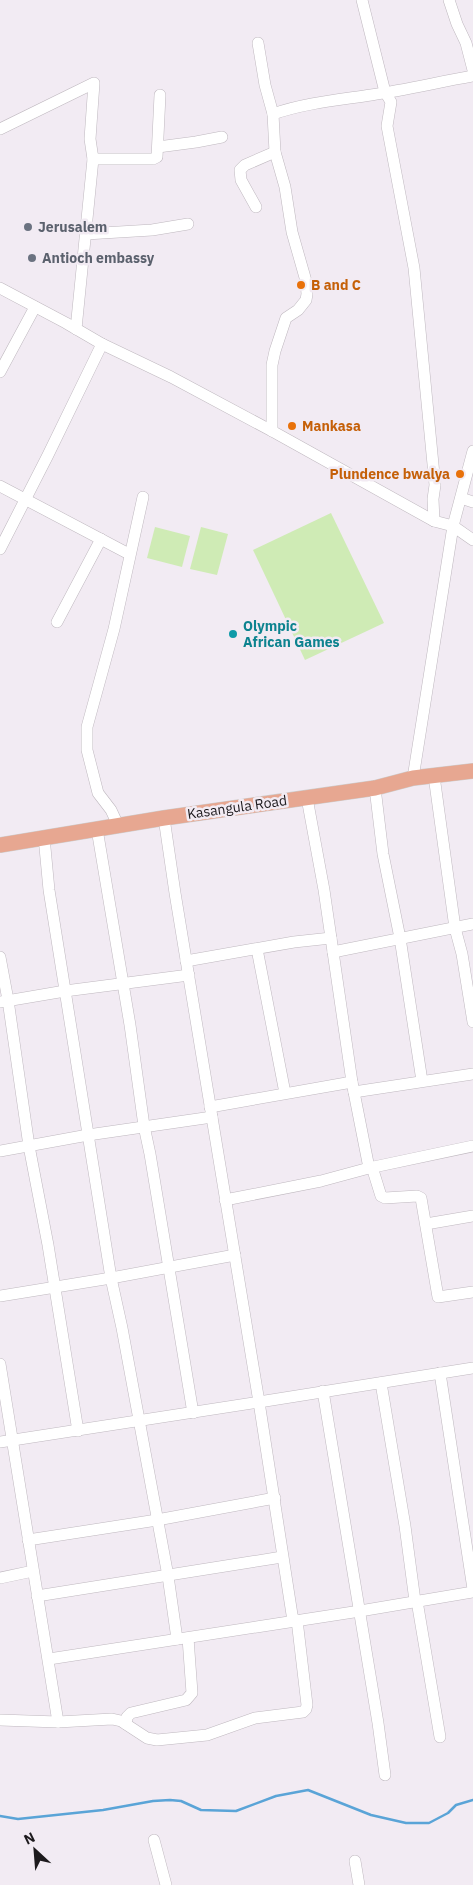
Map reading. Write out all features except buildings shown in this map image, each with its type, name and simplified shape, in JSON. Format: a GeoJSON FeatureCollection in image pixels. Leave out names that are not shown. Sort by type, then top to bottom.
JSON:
{"type":"FeatureCollection","features":[{"type":"Feature","properties":{"kind":"main road","name":"Kasangula Road"},"geometry":{"type":"LineString","coordinates":[[0,845],[164,818],[375,788],[413,778],[473,771]]}},
{"type":"Feature","properties":{"kind":"street"},"geometry":{"type":"LineString","coordinates":[[362,0],[385,92],[391,102],[388,126],[416,286],[435,485],[433,499],[434,522]]}},
{"type":"Feature","properties":{"kind":"street"},"geometry":{"type":"LineString","coordinates":[[449,0],[466,43],[473,70]]}},
{"type":"Feature","properties":{"kind":"street"},"geometry":{"type":"LineString","coordinates":[[258,43],[265,85],[274,114],[275,152],[285,187],[292,232],[306,282],[307,294],[306,300],[298,310],[286,318],[275,351],[272,365],[272,431]]}},
{"type":"Feature","properties":{"kind":"street"},"geometry":{"type":"LineString","coordinates":[[274,114],[317,102],[473,76]]}},
{"type":"Feature","properties":{"kind":"street"},"geometry":{"type":"LineString","coordinates":[[0,129],[94,83],[90,139],[93,159],[76,329]]}},
{"type":"Feature","properties":{"kind":"street"},"geometry":{"type":"LineString","coordinates":[[93,159],[153,159],[157,157],[160,95]]}},
{"type":"Feature","properties":{"kind":"street"},"geometry":{"type":"LineString","coordinates":[[158,147],[222,137]]}},
{"type":"Feature","properties":{"kind":"street"},"geometry":{"type":"LineString","coordinates":[[256,207],[241,180],[240,170],[245,165],[275,152]]}},
{"type":"Feature","properties":{"kind":"street"},"geometry":{"type":"LineString","coordinates":[[86,234],[152,230],[188,224]]}},
{"type":"Feature","properties":{"kind":"street"},"geometry":{"type":"LineString","coordinates":[[0,288],[102,344],[171,377],[272,431],[434,522],[453,526],[473,540]]}},
{"type":"Feature","properties":{"kind":"street"},"geometry":{"type":"LineString","coordinates":[[0,372],[35,307]]}},
{"type":"Feature","properties":{"kind":"street"},"geometry":{"type":"LineString","coordinates":[[0,549],[102,344]]}},
{"type":"Feature","properties":{"kind":"street"},"geometry":{"type":"LineString","coordinates":[[413,778],[453,526],[473,451]]}},
{"type":"Feature","properties":{"kind":"street"},"geometry":{"type":"LineString","coordinates":[[0,486],[129,554]]}},
{"type":"Feature","properties":{"kind":"street"},"geometry":{"type":"LineString","coordinates":[[118,825],[98,793],[87,750],[87,727],[114,629],[143,497]]}},
{"type":"Feature","properties":{"kind":"street"},"geometry":{"type":"LineString","coordinates":[[460,498],[473,502]]}},
{"type":"Feature","properties":{"kind":"street"},"geometry":{"type":"LineString","coordinates":[[57,622],[101,539]]}},
{"type":"Feature","properties":{"kind":"street"},"geometry":{"type":"LineString","coordinates":[[434,776],[455,928],[462,954],[473,1022]]}},
{"type":"Feature","properties":{"kind":"street"},"geometry":{"type":"LineString","coordinates":[[375,788],[383,854],[400,938],[422,1081]]}},
{"type":"Feature","properties":{"kind":"street"},"geometry":{"type":"LineString","coordinates":[[307,798],[331,938],[353,1087],[371,1167],[381,1196],[385,1198],[416,1196],[421,1198],[438,1297],[473,1292]]}},
{"type":"Feature","properties":{"kind":"street"},"geometry":{"type":"LineString","coordinates":[[0,1720],[58,1722],[112,1719],[126,1724],[147,1738],[157,1740],[206,1736],[255,1718],[303,1712],[307,1705],[295,1621],[282,1557],[275,1498],[164,818]]}},
{"type":"Feature","properties":{"kind":"street"},"geometry":{"type":"LineString","coordinates":[[97,829],[144,1126],[170,1268],[193,1413]]}},
{"type":"Feature","properties":{"kind":"street"},"geometry":{"type":"LineString","coordinates":[[44,838],[45,862],[110,1278],[122,1328],[157,1520],[183,1638],[192,1693],[186,1700],[132,1713],[127,1717],[126,1724]]}},
{"type":"Feature","properties":{"kind":"street"},"geometry":{"type":"LineString","coordinates":[[333,952],[473,924]]}},
{"type":"Feature","properties":{"kind":"street"},"geometry":{"type":"LineString","coordinates":[[186,961],[331,938]]}},
{"type":"Feature","properties":{"kind":"street"},"geometry":{"type":"LineString","coordinates":[[257,949],[285,1094]]}},
{"type":"Feature","properties":{"kind":"street"},"geometry":{"type":"LineString","coordinates":[[0,957],[4,1001],[55,1287],[78,1431]]}},
{"type":"Feature","properties":{"kind":"street"},"geometry":{"type":"LineString","coordinates":[[4,1001],[189,975]]}},
{"type":"Feature","properties":{"kind":"street"},"geometry":{"type":"LineString","coordinates":[[0,1151],[144,1126],[285,1094],[422,1081],[473,1074]]}},
{"type":"Feature","properties":{"kind":"street"},"geometry":{"type":"LineString","coordinates":[[225,1200],[321,1181],[371,1167],[473,1146]]}},
{"type":"Feature","properties":{"kind":"street"},"geometry":{"type":"LineString","coordinates":[[426,1224],[473,1216]]}},
{"type":"Feature","properties":{"kind":"street"},"geometry":{"type":"LineString","coordinates":[[0,1296],[235,1256]]}},
{"type":"Feature","properties":{"kind":"street"},"geometry":{"type":"LineString","coordinates":[[0,1364],[58,1722]]}},
{"type":"Feature","properties":{"kind":"street"},"geometry":{"type":"LineString","coordinates":[[0,1442],[473,1368]]}},
{"type":"Feature","properties":{"kind":"street"},"geometry":{"type":"LineString","coordinates":[[49,1659],[360,1611],[473,1590],[440,1373]]}},
{"type":"Feature","properties":{"kind":"street"},"geometry":{"type":"LineString","coordinates":[[381,1383],[440,1737]]}},
{"type":"Feature","properties":{"kind":"street"},"geometry":{"type":"LineString","coordinates":[[324,1391],[385,1775]]}},
{"type":"Feature","properties":{"kind":"street"},"geometry":{"type":"LineString","coordinates":[[28,1540],[157,1520],[275,1498]]}},
{"type":"Feature","properties":{"kind":"street"},"geometry":{"type":"LineString","coordinates":[[37,1596],[282,1557]]}},
{"type":"Feature","properties":{"kind":"street"},"geometry":{"type":"LineString","coordinates":[[0,1578],[33,1571]]}},
{"type":"Feature","properties":{"kind":"street"},"geometry":{"type":"LineString","coordinates":[[154,1840],[166,1885]]}},
{"type":"Feature","properties":{"kind":"street"},"geometry":{"type":"LineString","coordinates":[[355,1860],[359,1885]]}},
{"type":"Feature","properties":{"kind":"green space"},"geometry":{"type":"Polygon","coordinates":[[[331,513],[384,623],[305,660],[253,550],[331,513]]]}},
{"type":"Feature","properties":{"kind":"green space"},"geometry":{"type":"Polygon","coordinates":[[[155,527],[190,536],[182,567],[147,558],[155,527]]]}},
{"type":"Feature","properties":{"kind":"green space"},"geometry":{"type":"Polygon","coordinates":[[[201,527],[228,534],[217,575],[190,569],[201,527]]]}},
{"type":"Feature","properties":{"kind":"waterway"},"geometry":{"type":"LineString","coordinates":[[0,1816],[18,1819],[103,1810],[153,1801],[170,1800],[181,1801],[201,1810],[236,1811],[276,1796],[308,1790],[371,1815],[406,1823],[429,1823],[448,1813],[456,1805],[473,1800]]}},
{"type":"Feature","properties":{"kind":"place","name":"Jerusalem"},"geometry":{"type":"Point","coordinates":[28,227]}},
{"type":"Feature","properties":{"kind":"place","name":"Antioch embassy"},"geometry":{"type":"Point","coordinates":[32,258]}},
{"type":"Feature","properties":{"kind":"place","name":"B and C"},"geometry":{"type":"Point","coordinates":[301,285]}},
{"type":"Feature","properties":{"kind":"place","name":"Mankasa"},"geometry":{"type":"Point","coordinates":[292,426]}},
{"type":"Feature","properties":{"kind":"place","name":"Plundence bwalya"},"geometry":{"type":"Point","coordinates":[460,474]}},
{"type":"Feature","properties":{"kind":"place","name":"Olympic African Games"},"geometry":{"type":"Point","coordinates":[233,634]}}]}
